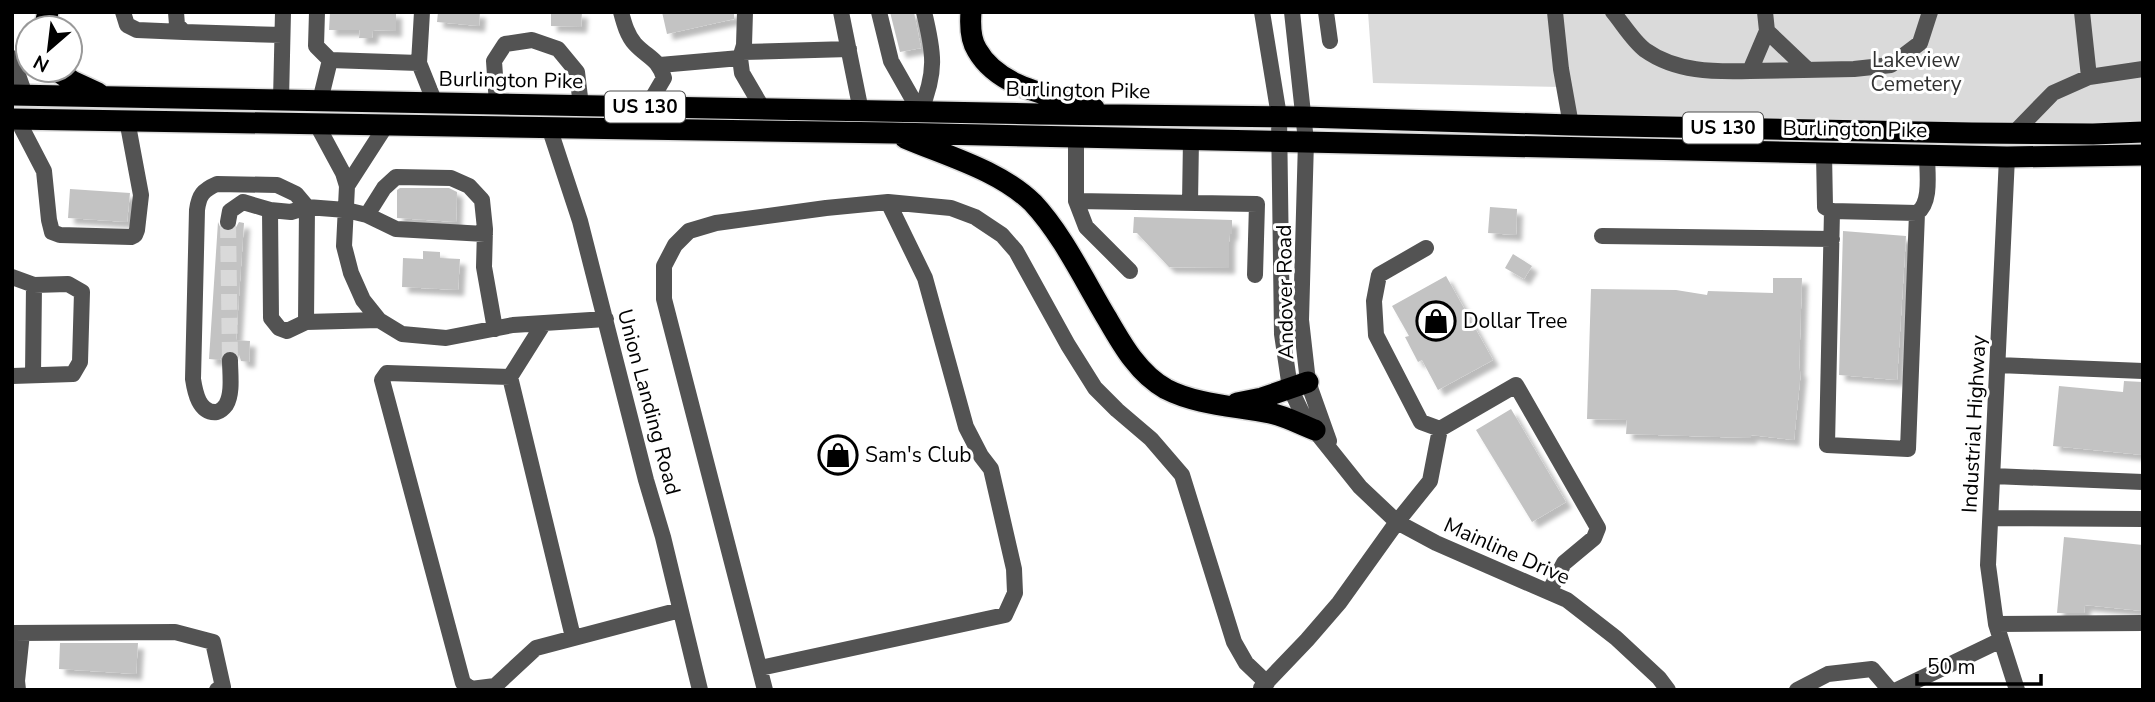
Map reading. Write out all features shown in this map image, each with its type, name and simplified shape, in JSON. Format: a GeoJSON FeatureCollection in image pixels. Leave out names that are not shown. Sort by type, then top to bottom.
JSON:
{"type":"FeatureCollection","features":[{"type":"Feature","properties":{"kind":"highway"},"geometry":{"type":"LineString","coordinates":[[971,12],[970,29],[976,50],[995,72],[1021,86],[1116,115]]}},
{"type":"Feature","properties":{"kind":"highway"},"geometry":{"type":"LineString","coordinates":[[79,84],[107,96]]}},
{"type":"Feature","properties":{"kind":"highway","name":"Burlington Pike"},"geometry":{"type":"LineString","coordinates":[[18,95],[1279,116],[1570,125],[2014,133],[2143,132]]}},
{"type":"Feature","properties":{"kind":"highway","name":"Burlington Pike"},"geometry":{"type":"LineString","coordinates":[[15,119],[892,133],[2007,157],[2143,155]]}},
{"type":"Feature","properties":{"kind":"highway"},"geometry":{"type":"LineString","coordinates":[[892,133],[984,171],[1009,184],[1031,202],[1050,223],[1122,345],[1141,369],[1166,388],[1199,400],[1273,414],[1315,430]]}},
{"type":"Feature","properties":{"kind":"highway"},"geometry":{"type":"LineString","coordinates":[[1225,405],[1262,398],[1299,385]]}},
{"type":"Feature","properties":{"kind":"street"},"geometry":{"type":"LineString","coordinates":[[123,12],[127,24],[137,30],[184,32],[283,24],[281,100]]}},
{"type":"Feature","properties":{"kind":"street"},"geometry":{"type":"LineString","coordinates":[[176,12],[177,25],[184,32]]}},
{"type":"Feature","properties":{"kind":"street"},"geometry":{"type":"LineString","coordinates":[[317,12],[316,46],[330,60],[419,63]]}},
{"type":"Feature","properties":{"kind":"street"},"geometry":{"type":"LineString","coordinates":[[422,12],[419,63],[435,103]]}},
{"type":"Feature","properties":{"kind":"street"},"geometry":{"type":"LineString","coordinates":[[621,12],[625,26],[635,43],[660,65],[664,78],[647,107]]}},
{"type":"Feature","properties":{"kind":"street"},"geometry":{"type":"LineString","coordinates":[[745,12],[742,73],[763,109]]}},
{"type":"Feature","properties":{"kind":"street"},"geometry":{"type":"LineString","coordinates":[[842,12],[861,111]]}},
{"type":"Feature","properties":{"kind":"street"},"geometry":{"type":"LineString","coordinates":[[879,12],[891,61],[920,112]]}},
{"type":"Feature","properties":{"kind":"street"},"geometry":{"type":"LineString","coordinates":[[920,112],[933,67],[933,48],[924,12]]}},
{"type":"Feature","properties":{"kind":"street","name":"Andover Road"},"geometry":{"type":"LineString","coordinates":[[1262,12],[1279,116],[1282,334],[1299,385],[1332,450]]}},
{"type":"Feature","properties":{"kind":"street","name":"Andover Road"},"geometry":{"type":"LineString","coordinates":[[1292,12],[1306,141],[1299,385],[1304,417],[1332,450]]}},
{"type":"Feature","properties":{"kind":"street"},"geometry":{"type":"LineString","coordinates":[[1326,12],[1330,41]]}},
{"type":"Feature","properties":{"kind":"street"},"geometry":{"type":"LineString","coordinates":[[1555,12],[1570,125]]}},
{"type":"Feature","properties":{"kind":"street"},"geometry":{"type":"LineString","coordinates":[[1613,12],[1644,49],[1676,67],[1724,72],[1854,69],[1891,65],[1920,43],[1930,12]]}},
{"type":"Feature","properties":{"kind":"street"},"geometry":{"type":"LineString","coordinates":[[1750,71],[1767,31],[1765,12]]}},
{"type":"Feature","properties":{"kind":"street"},"geometry":{"type":"LineString","coordinates":[[2082,12],[2089,77]]}},
{"type":"Feature","properties":{"kind":"street"},"geometry":{"type":"LineString","coordinates":[[1767,31],[1808,70]]}},
{"type":"Feature","properties":{"kind":"street"},"geometry":{"type":"LineString","coordinates":[[497,104],[494,61],[505,44],[532,40],[558,49],[577,72],[581,106]]}},
{"type":"Feature","properties":{"kind":"street"},"geometry":{"type":"LineString","coordinates":[[660,65],[741,55],[849,49]]}},
{"type":"Feature","properties":{"kind":"street"},"geometry":{"type":"LineString","coordinates":[[12,58],[18,95]]}},
{"type":"Feature","properties":{"kind":"street"},"geometry":{"type":"LineString","coordinates":[[320,101],[330,60]]}},
{"type":"Feature","properties":{"kind":"street"},"geometry":{"type":"LineString","coordinates":[[2014,133],[2053,93],[2089,77],[2143,69]]}},
{"type":"Feature","properties":{"kind":"street"},"geometry":{"type":"LineString","coordinates":[[15,119],[44,172],[52,232],[60,235],[131,237],[135,235],[141,195],[127,120]]}},
{"type":"Feature","properties":{"kind":"street"},"geometry":{"type":"LineString","coordinates":[[316,123],[347,186],[344,246],[351,272],[363,300],[379,320],[402,334],[446,338],[513,325],[606,319]]}},
{"type":"Feature","properties":{"kind":"street"},"geometry":{"type":"LineString","coordinates":[[347,186],[387,124]]}},
{"type":"Feature","properties":{"kind":"street","name":"Union Landing Road"},"geometry":{"type":"LineString","coordinates":[[550,127],[580,221],[700,690]]}},
{"type":"Feature","properties":{"kind":"street"},"geometry":{"type":"LineString","coordinates":[[1076,137],[1076,201],[1086,227],[1130,271]]}},
{"type":"Feature","properties":{"kind":"street"},"geometry":{"type":"LineString","coordinates":[[1190,203],[1191,139]]}},
{"type":"Feature","properties":{"kind":"street"},"geometry":{"type":"LineString","coordinates":[[1824,153],[1825,207],[1832,211],[1917,214],[1925,203],[1927,155]]}},
{"type":"Feature","properties":{"kind":"street","name":"Industrial Highway"},"geometry":{"type":"LineString","coordinates":[[2007,157],[1989,565],[1998,632],[2017,690]]}},
{"type":"Feature","properties":{"kind":"street"},"geometry":{"type":"LineString","coordinates":[[367,215],[384,188],[396,177],[451,178],[469,186],[482,200],[484,267],[495,328]]}},
{"type":"Feature","properties":{"kind":"street"},"geometry":{"type":"LineString","coordinates":[[229,360],[228,403],[215,412],[207,410],[200,404],[195,393],[193,379],[197,210],[201,194],[208,188],[217,184],[277,185],[296,194],[307,206],[306,322]]}},
{"type":"Feature","properties":{"kind":"street"},"geometry":{"type":"LineString","coordinates":[[1076,201],[1257,204],[1255,275]]}},
{"type":"Feature","properties":{"kind":"street"},"geometry":{"type":"LineString","coordinates":[[228,222],[230,211],[243,202],[270,210],[291,212],[307,206],[346,210],[367,215],[396,229],[485,234]]}},
{"type":"Feature","properties":{"kind":"street"},"geometry":{"type":"LineString","coordinates":[[760,668],[1005,615],[1015,593],[1014,569],[991,469],[966,427],[925,278],[888,202]]}},
{"type":"Feature","properties":{"kind":"street"},"geometry":{"type":"LineString","coordinates":[[765,690],[664,299],[664,266],[675,244],[689,231],[716,223],[826,208],[888,202],[951,208],[975,217],[1002,235],[1016,251],[1095,388],[1152,439],[1182,475],[1234,642],[1263,686],[1339,603],[1430,481],[1440,429],[1516,385],[1598,528],[1594,538],[1564,563],[1549,592]]}},
{"type":"Feature","properties":{"kind":"street"},"geometry":{"type":"LineString","coordinates":[[270,210],[271,318],[279,328],[287,331],[306,322],[379,320]]}},
{"type":"Feature","properties":{"kind":"street"},"geometry":{"type":"LineString","coordinates":[[1832,211],[1827,445],[1908,449],[1917,214]]}},
{"type":"Feature","properties":{"kind":"street"},"geometry":{"type":"LineString","coordinates":[[1602,236],[1832,239]]}},
{"type":"Feature","properties":{"kind":"street"},"geometry":{"type":"LineString","coordinates":[[1426,248],[1379,275],[1374,301],[1376,335],[1422,422],[1440,429]]}},
{"type":"Feature","properties":{"kind":"street"},"geometry":{"type":"LineString","coordinates":[[12,277],[34,285],[68,284],[82,292],[80,362],[73,374],[12,376]]}},
{"type":"Feature","properties":{"kind":"street"},"geometry":{"type":"LineString","coordinates":[[33,375],[34,285]]}},
{"type":"Feature","properties":{"kind":"street"},"geometry":{"type":"LineString","coordinates":[[544,323],[510,377],[573,637]]}},
{"type":"Feature","properties":{"kind":"street"},"geometry":{"type":"LineString","coordinates":[[1998,365],[2143,371]]}},
{"type":"Feature","properties":{"kind":"street"},"geometry":{"type":"LineString","coordinates":[[510,377],[387,373],[382,380],[463,683],[471,689],[495,686],[536,648],[680,610]]}},
{"type":"Feature","properties":{"kind":"street","name":"Mainline Drive"},"geometry":{"type":"LineString","coordinates":[[1332,450],[1360,488],[1397,522],[1436,543],[1567,600],[1616,638],[1659,678],[1668,690]]}},
{"type":"Feature","properties":{"kind":"street"},"geometry":{"type":"LineString","coordinates":[[1993,475],[2143,482]]}},
{"type":"Feature","properties":{"kind":"street"},"geometry":{"type":"LineString","coordinates":[[1991,518],[2143,519]]}},
{"type":"Feature","properties":{"kind":"street"},"geometry":{"type":"LineString","coordinates":[[1897,690],[1998,632],[2143,623]]}},
{"type":"Feature","properties":{"kind":"street"},"geometry":{"type":"LineString","coordinates":[[18,690],[17,633],[175,632],[213,642],[223,687],[217,690]]}},
{"type":"Feature","properties":{"kind":"street"},"geometry":{"type":"LineString","coordinates":[[1797,690],[1828,674],[1872,669],[1890,690]]}},
{"type":"Feature","properties":{"kind":"green space","name":"Lakeview Cemetery"},"geometry":{"type":"Polygon","coordinates":[[[1368,12],[2143,12],[2143,132],[1571,125],[1562,87],[1373,83],[1368,12]]]}},
{"type":"Feature","properties":{"kind":"building"},"geometry":{"type":"Polygon","coordinates":[[[330,12],[396,12],[396,31],[373,30],[372,38],[359,38],[360,30],[329,30],[330,12]]]}},
{"type":"Feature","properties":{"kind":"building"},"geometry":{"type":"Polygon","coordinates":[[[438,12],[480,12],[479,26],[437,22],[438,12]]]}},
{"type":"Feature","properties":{"kind":"building"},"geometry":{"type":"Polygon","coordinates":[[[551,12],[582,12],[581,27],[551,26],[551,12]]]}},
{"type":"Feature","properties":{"kind":"building"},"geometry":{"type":"Polygon","coordinates":[[[662,12],[734,12],[734,19],[667,34],[662,12]]]}},
{"type":"Feature","properties":{"kind":"building"},"geometry":{"type":"Polygon","coordinates":[[[890,12],[914,12],[921,48],[900,52],[890,12]]]}},
{"type":"Feature","properties":{"kind":"building"},"geometry":{"type":"Polygon","coordinates":[[[449,188],[457,192],[456,222],[397,218],[397,190],[449,188]]]}},
{"type":"Feature","properties":{"kind":"building"},"geometry":{"type":"Polygon","coordinates":[[[70,189],[130,193],[127,222],[68,218],[70,189]]]}},
{"type":"Feature","properties":{"kind":"building"},"geometry":{"type":"Polygon","coordinates":[[[1490,207],[1517,209],[1516,235],[1488,233],[1490,207]]]}},
{"type":"Feature","properties":{"kind":"building"},"geometry":{"type":"Polygon","coordinates":[[[1134,217],[1232,220],[1229,268],[1169,267],[1137,233],[1133,233],[1134,217]]]}},
{"type":"Feature","properties":{"kind":"building"},"geometry":{"type":"Polygon","coordinates":[[[218,222],[221,229],[227,232],[235,229],[239,222],[244,223],[236,340],[250,341],[249,362],[241,361],[239,354],[230,350],[224,351],[220,360],[209,359],[218,222]]]}},
{"type":"Feature","properties":{"kind":"building"},"geometry":{"type":"Polygon","coordinates":[[[1843,231],[1906,236],[1897,380],[1839,375],[1843,231]]]}},
{"type":"Feature","properties":{"kind":"building"},"geometry":{"type":"Polygon","coordinates":[[[423,251],[440,252],[440,258],[460,259],[458,290],[402,287],[403,258],[423,259],[423,251]]]}},
{"type":"Feature","properties":{"kind":"building"},"geometry":{"type":"Polygon","coordinates":[[[1513,254],[1532,266],[1524,279],[1505,268],[1513,254]]]}},
{"type":"Feature","properties":{"kind":"building","name":"Dollar Tree"},"geometry":{"type":"Polygon","coordinates":[[[1446,276],[1493,360],[1438,390],[1422,360],[1418,362],[1405,337],[1409,336],[1392,306],[1446,276]]]}},
{"type":"Feature","properties":{"kind":"building"},"geometry":{"type":"Polygon","coordinates":[[[1773,278],[1802,278],[1801,371],[1794,440],[1751,435],[1751,438],[1626,434],[1627,420],[1587,419],[1591,289],[1676,290],[1707,295],[1708,291],[1773,293],[1773,278]]]}},
{"type":"Feature","properties":{"kind":"building"},"geometry":{"type":"Polygon","coordinates":[[[2124,381],[2143,382],[2143,455],[2053,446],[2059,386],[2123,392],[2124,381]]]}},
{"type":"Feature","properties":{"kind":"building"},"geometry":{"type":"Polygon","coordinates":[[[1511,409],[1566,502],[1532,522],[1476,430],[1511,409]]]}},
{"type":"Feature","properties":{"kind":"building"},"geometry":{"type":"Polygon","coordinates":[[[2064,537],[2143,545],[2143,611],[2085,605],[2084,613],[2057,613],[2064,537]]]}},
{"type":"Feature","properties":{"kind":"building"},"geometry":{"type":"Polygon","coordinates":[[[60,643],[138,643],[136,674],[59,669],[60,643]]]}},
{"type":"Feature","properties":{"kind":"tunnel"},"geometry":{"type":"LineString","coordinates":[[228,222],[230,360]]}},
{"type":"Feature","properties":{"kind":"place","name":"Dollar Tree"},"geometry":{"type":"Point","coordinates":[1436,321]}},
{"type":"Feature","properties":{"kind":"place","name":"Sam's Club"},"geometry":{"type":"Point","coordinates":[838,455]}}]}
